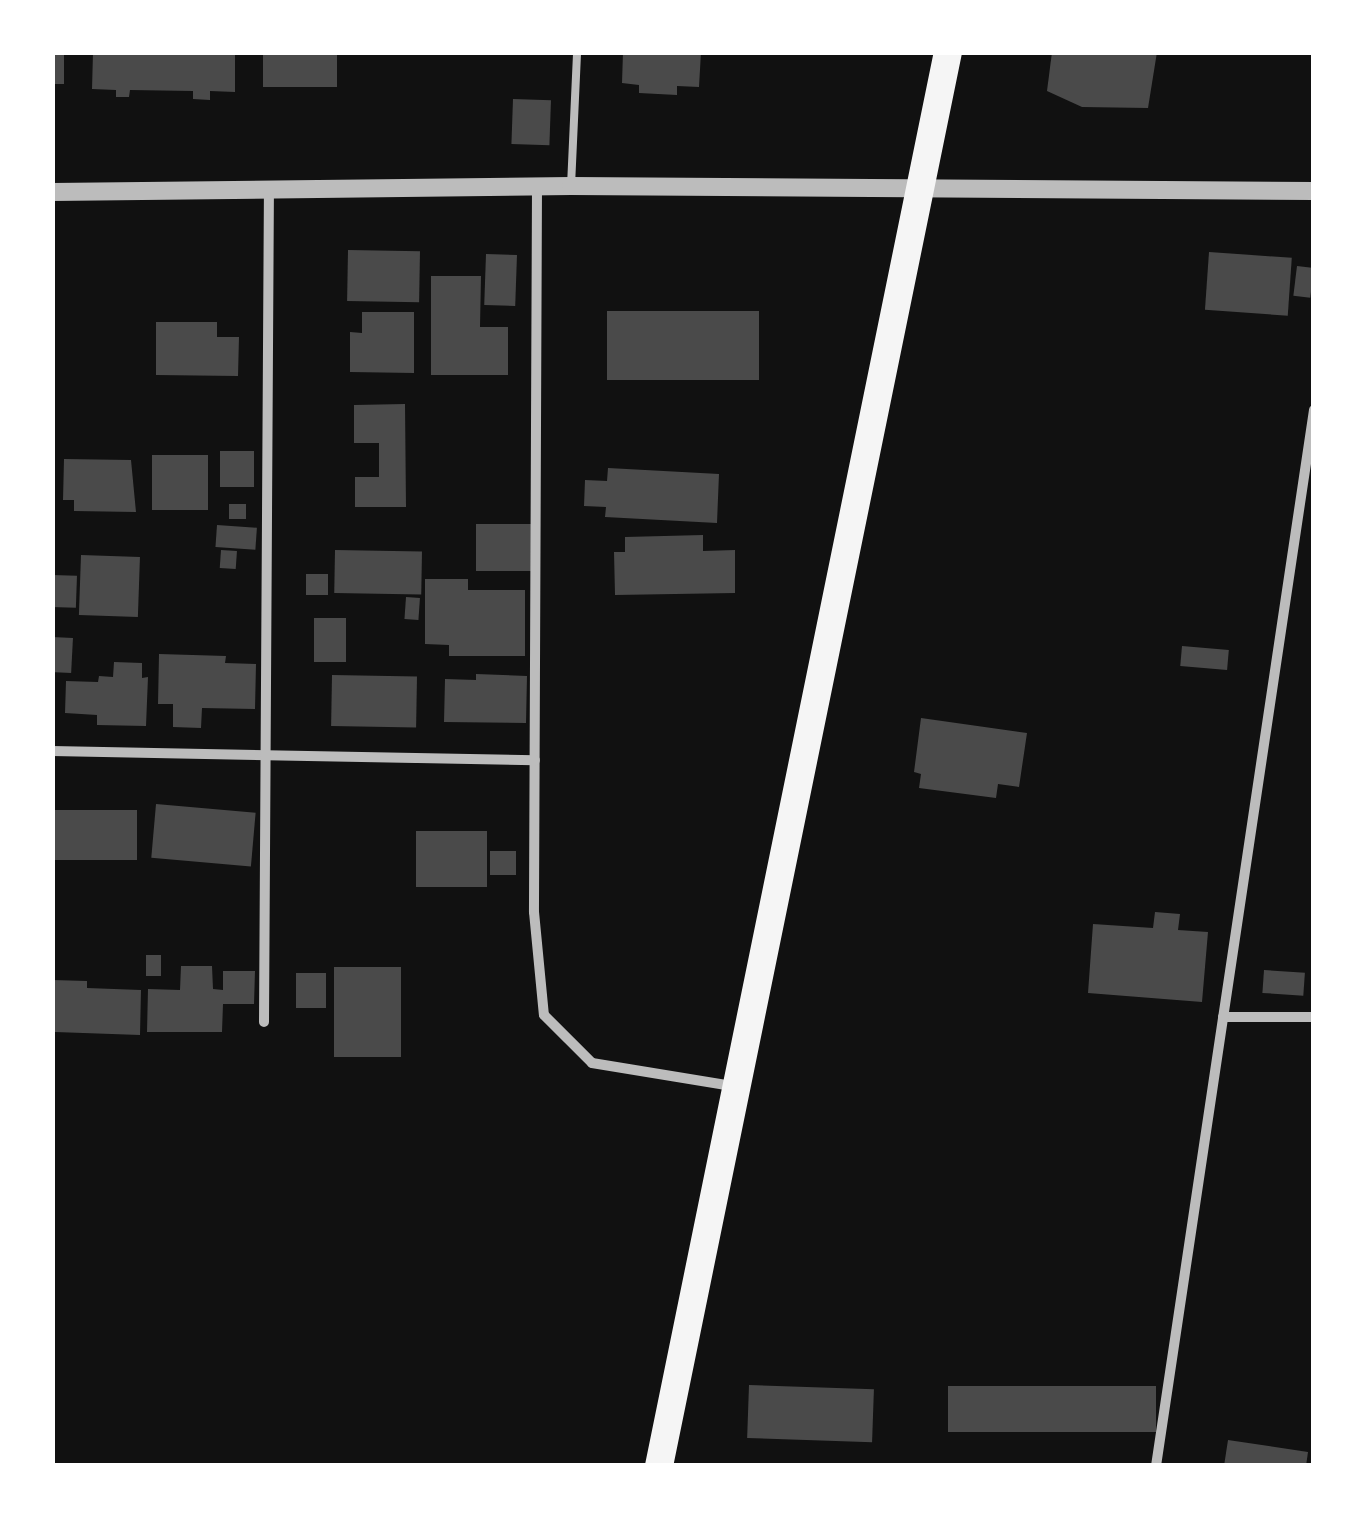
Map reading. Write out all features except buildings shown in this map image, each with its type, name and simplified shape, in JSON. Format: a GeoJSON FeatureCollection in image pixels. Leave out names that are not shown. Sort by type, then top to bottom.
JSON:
{"type":"FeatureCollection","features":[{"type":"Feature","properties":{"kind":"highway"},"geometry":{"type":"LineString","coordinates":[[659,1466],[948,52]]}},
{"type":"Feature","properties":{"kind":"street"},"geometry":{"type":"LineString","coordinates":[[537,186],[534,912],[544,1015],[592,1064],[737,1086]]}},
{"type":"Feature","properties":{"kind":"street"},"geometry":{"type":"LineString","coordinates":[[52,192],[571,186],[1314,192]]}},
{"type":"Feature","properties":{"kind":"street"},"geometry":{"type":"LineString","coordinates":[[264,1022],[268,189]]}},
{"type":"Feature","properties":{"kind":"street"},"geometry":{"type":"LineString","coordinates":[[1156,1466],[1314,410]]}},
{"type":"Feature","properties":{"kind":"street"},"geometry":{"type":"LineString","coordinates":[[52,751],[535,760]]}},
{"type":"Feature","properties":{"kind":"street"},"geometry":{"type":"LineString","coordinates":[[1223,1017],[1314,1017]]}},
{"type":"Feature","properties":{"kind":"lane"},"geometry":{"type":"LineString","coordinates":[[571,186],[577,52]]}}]}
